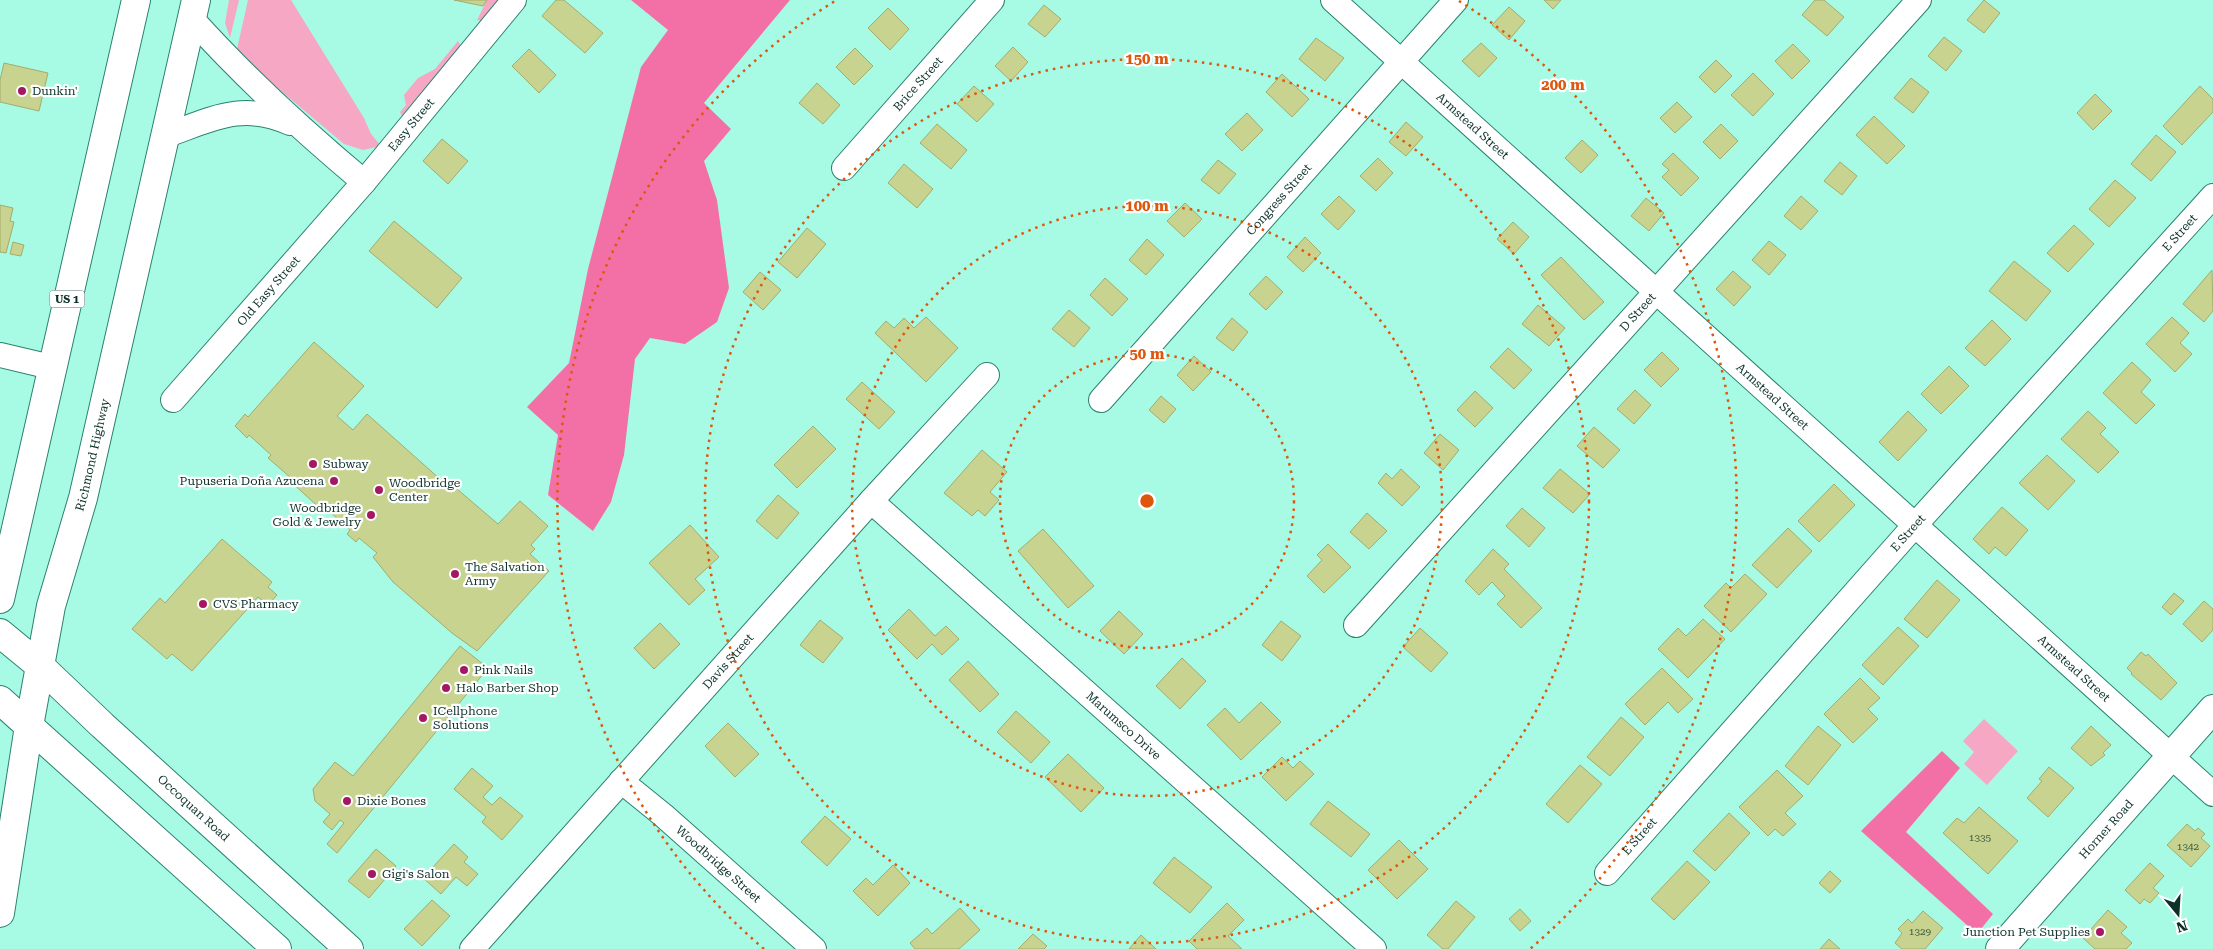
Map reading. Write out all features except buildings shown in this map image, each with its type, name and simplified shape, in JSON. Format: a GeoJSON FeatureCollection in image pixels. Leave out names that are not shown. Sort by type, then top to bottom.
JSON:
{"type":"FeatureCollection","features":[{"type":"Feature","properties":{"kind":"main road","name":"US 1"},"geometry":{"type":"LineString","coordinates":[[0,599],[51,367],[136,0]]}},
{"type":"Feature","properties":{"kind":"main road","name":"Richmond Highway"},"geometry":{"type":"LineString","coordinates":[[0,913],[29,726],[51,606],[84,490],[194,9]]}},
{"type":"Feature","properties":{"kind":"main road","name":"Occoquan Road"},"geometry":{"type":"LineString","coordinates":[[0,633],[40,666],[102,726],[349,949]]}},
{"type":"Feature","properties":{"kind":"main road"},"geometry":{"type":"LineString","coordinates":[[0,700],[277,949]]}},
{"type":"Feature","properties":{"kind":"main road","name":"Horner Road"},"geometry":{"type":"LineString","coordinates":[[2000,949],[2213,709]]}},
{"type":"Feature","properties":{"kind":"street","name":"Easy Street"},"geometry":{"type":"LineString","coordinates":[[364,182],[514,0]]}},
{"type":"Feature","properties":{"kind":"street","name":"Brice Street"},"geometry":{"type":"LineString","coordinates":[[844,168],[992,0]]}},
{"type":"Feature","properties":{"kind":"street","name":"Armstead Street"},"geometry":{"type":"LineString","coordinates":[[1333,0],[2213,794]]}},
{"type":"Feature","properties":{"kind":"street","name":"Congress Street"},"geometry":{"type":"LineString","coordinates":[[1101,400],[1456,0]]}},
{"type":"Feature","properties":{"kind":"street","name":"D Street"},"geometry":{"type":"LineString","coordinates":[[1356,624],[1920,0]]}},
{"type":"Feature","properties":{"kind":"street"},"geometry":{"type":"LineString","coordinates":[[194,9],[227,59],[296,126],[364,182]]}},
{"type":"Feature","properties":{"kind":"street"},"geometry":{"type":"LineString","coordinates":[[164,136],[225,115],[246,112],[266,114],[296,126]]}},
{"type":"Feature","properties":{"kind":"street","name":"Old Easy Street"},"geometry":{"type":"LineString","coordinates":[[173,400],[364,182]]}},
{"type":"Feature","properties":{"kind":"street","name":"E Street"},"geometry":{"type":"LineString","coordinates":[[1607,873],[1915,525],[2213,196]]}},
{"type":"Feature","properties":{"kind":"street"},"geometry":{"type":"LineString","coordinates":[[0,355],[51,367]]}},
{"type":"Feature","properties":{"kind":"street","name":"Davis Street"},"geometry":{"type":"LineString","coordinates":[[472,949],[871,501],[987,375]]}},
{"type":"Feature","properties":{"kind":"street","name":"Marumsco Drive"},"geometry":{"type":"LineString","coordinates":[[871,501],[1374,949]]}},
{"type":"Feature","properties":{"kind":"street","name":"Woodbridge Street"},"geometry":{"type":"LineString","coordinates":[[621,781],[664,815],[814,949]]}},
{"type":"Feature","properties":{"kind":"shaded area"},"geometry":{"type":"Polygon","coordinates":[[[229,0],[239,0],[230,38],[225,23],[229,0]]]}},
{"type":"Feature","properties":{"kind":"shaded area"},"geometry":{"type":"Polygon","coordinates":[[[248,0],[291,0],[364,118],[371,134],[381,146],[363,150],[344,144],[255,69],[237,49],[248,0]]]}},
{"type":"Feature","properties":{"kind":"shaded area"},"geometry":{"type":"Polygon","coordinates":[[[487,0],[505,0],[486,22],[477,20],[487,0]]]}},
{"type":"Feature","properties":{"kind":"shaded area"},"geometry":{"type":"Polygon","coordinates":[[[631,0],[790,0],[704,103],[731,129],[704,161],[717,200],[729,288],[717,322],[685,344],[650,338],[635,359],[624,455],[611,502],[593,531],[548,495],[558,435],[527,407],[569,363],[588,269],[641,67],[668,30],[631,0]]]}},
{"type":"Feature","properties":{"kind":"shaded area"},"geometry":{"type":"Polygon","coordinates":[[[458,41],[463,50],[402,116],[400,112],[406,105],[404,95],[418,78],[435,69],[458,41]]]}},
{"type":"Feature","properties":{"kind":"shaded area"},"geometry":{"type":"Polygon","coordinates":[[[1984,719],[2018,751],[1987,785],[1964,764],[1974,752],[1963,741],[1984,719]]]}},
{"type":"Feature","properties":{"kind":"shaded area"},"geometry":{"type":"Polygon","coordinates":[[[1942,751],[1960,768],[1906,832],[1993,914],[1977,934],[1861,831],[1942,751]]]}},
{"type":"Feature","properties":{"kind":"place","name":"Dunkin'"},"geometry":{"type":"Point","coordinates":[22,91]}},
{"type":"Feature","properties":{"kind":"place","name":"Subway"},"geometry":{"type":"Point","coordinates":[313,464]}},
{"type":"Feature","properties":{"kind":"place","name":"Pupuseria Doña Azucena"},"geometry":{"type":"Point","coordinates":[334,481]}},
{"type":"Feature","properties":{"kind":"place","name":"Woodbridge Center"},"geometry":{"type":"Point","coordinates":[379,490]}},
{"type":"Feature","properties":{"kind":"place","name":"Woodbridge Gold & Jewelry"},"geometry":{"type":"Point","coordinates":[371,515]}},
{"type":"Feature","properties":{"kind":"place","name":"The Salvation Army"},"geometry":{"type":"Point","coordinates":[455,574]}},
{"type":"Feature","properties":{"kind":"place","name":"CVS Pharmacy"},"geometry":{"type":"Point","coordinates":[203,604]}},
{"type":"Feature","properties":{"kind":"place","name":"Pink Nails"},"geometry":{"type":"Point","coordinates":[464,670]}},
{"type":"Feature","properties":{"kind":"place","name":"Halo Barber Shop"},"geometry":{"type":"Point","coordinates":[446,688]}},
{"type":"Feature","properties":{"kind":"place","name":"ICellphone Solutions"},"geometry":{"type":"Point","coordinates":[423,718]}},
{"type":"Feature","properties":{"kind":"place","name":"Dixie Bones"},"geometry":{"type":"Point","coordinates":[347,801]}},
{"type":"Feature","properties":{"kind":"place","name":"Gigi's Salon"},"geometry":{"type":"Point","coordinates":[372,874]}},
{"type":"Feature","properties":{"kind":"place","name":"Junction Pet Supplies"},"geometry":{"type":"Point","coordinates":[2100,932]}}]}
